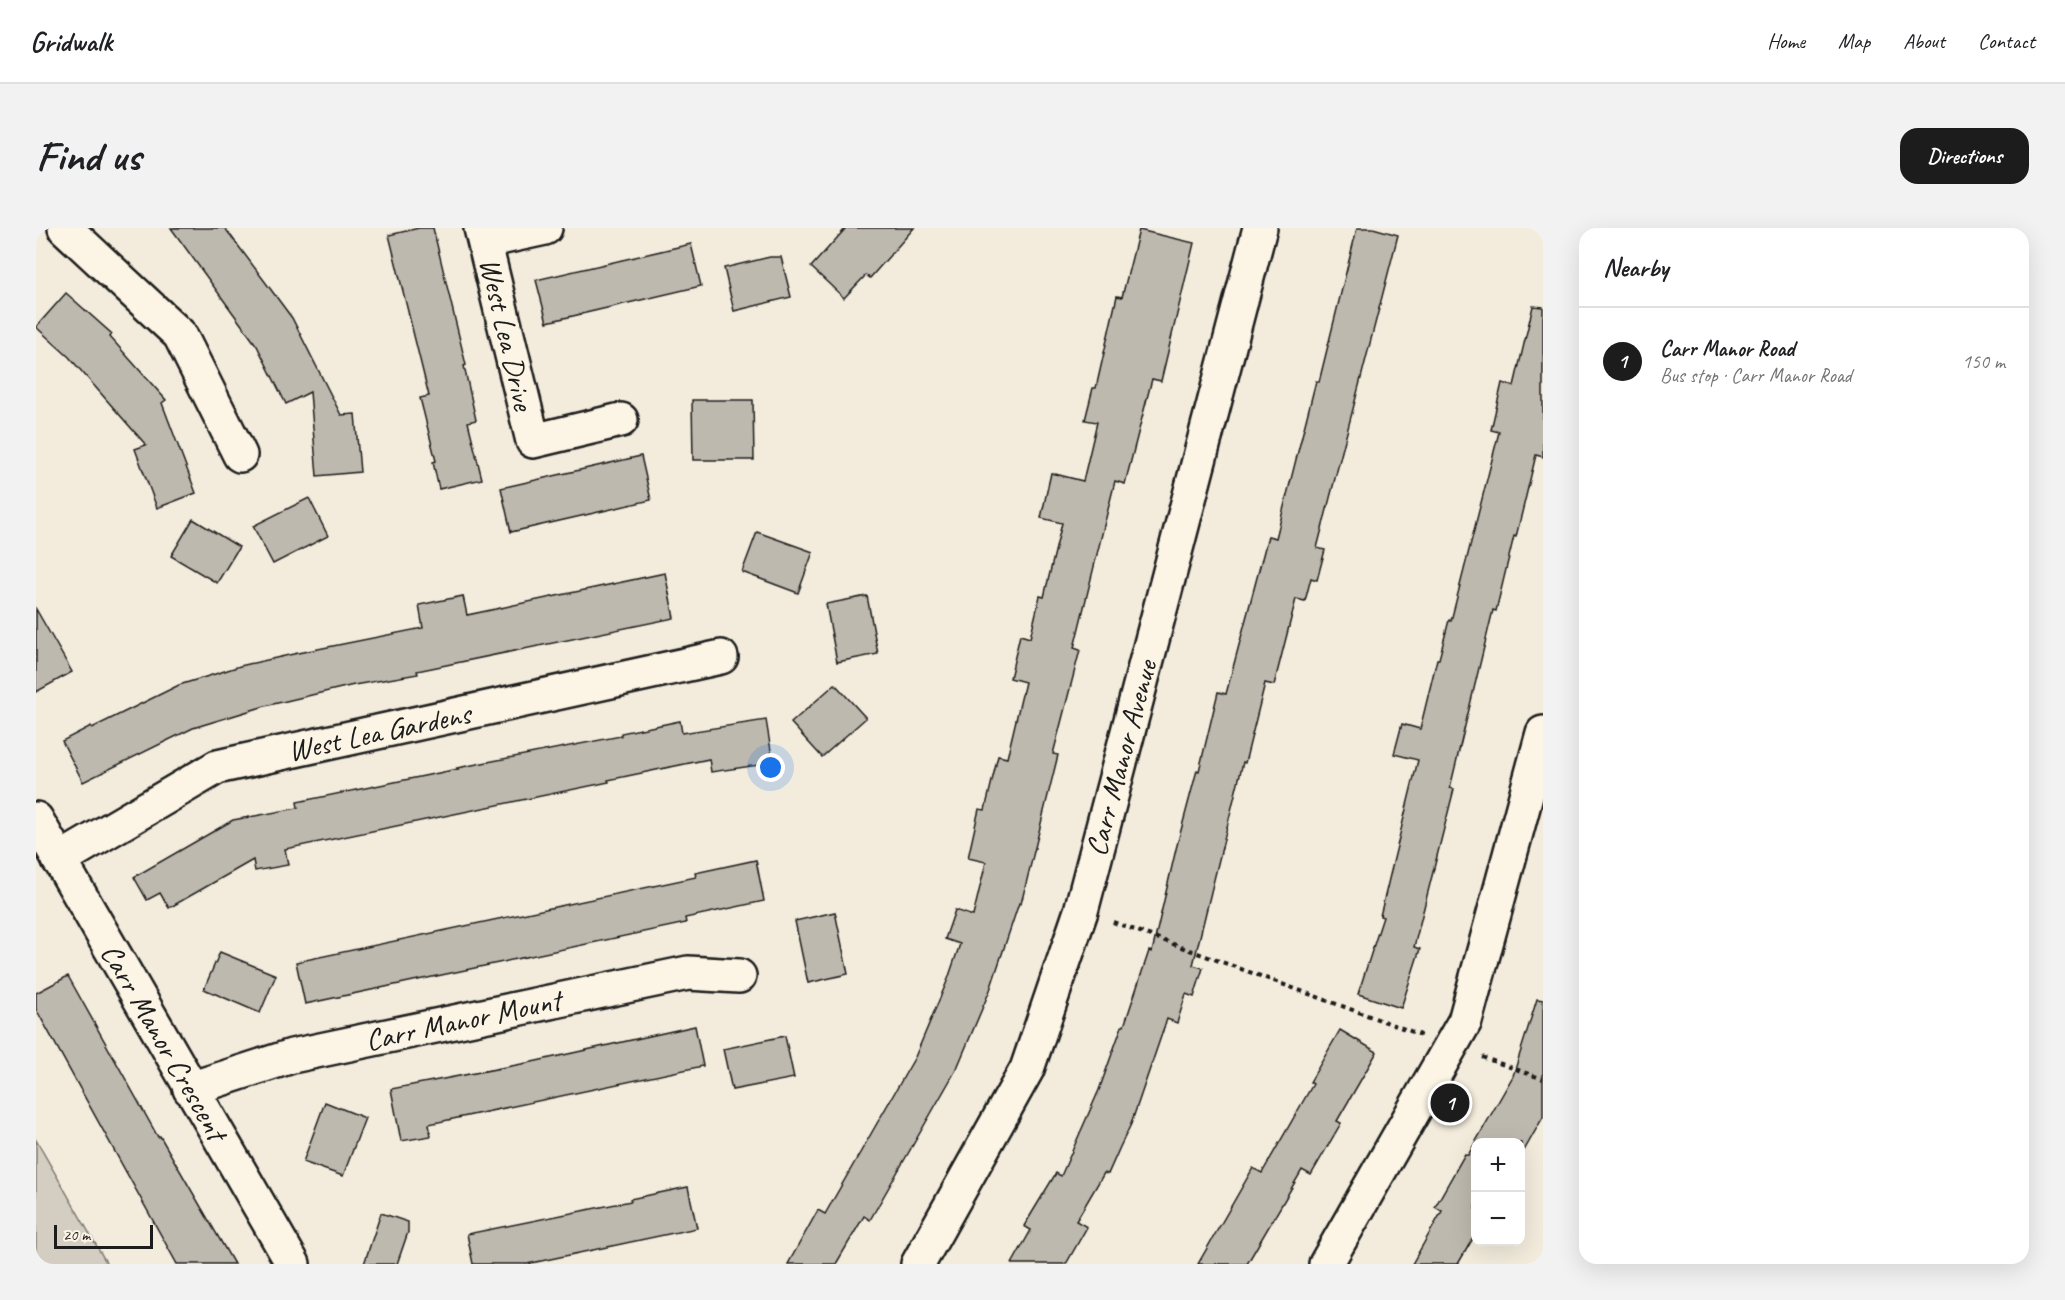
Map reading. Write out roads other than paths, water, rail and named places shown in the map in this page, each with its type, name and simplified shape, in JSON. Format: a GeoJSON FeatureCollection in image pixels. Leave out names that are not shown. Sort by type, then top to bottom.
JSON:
{"type":"FeatureCollection","features":[{"type":"Feature","properties":{"kind":"street"},"geometry":{"type":"LineString","coordinates":[[65,228],[180,335],[240,455]]}},
{"type":"Feature","properties":{"kind":"street"},"geometry":{"type":"LineString","coordinates":[[483,235],[545,228]]}},
{"type":"Feature","properties":{"kind":"street","name":"Carr Manor Avenue"},"geometry":{"type":"LineString","coordinates":[[918,1264],[1027,1070],[1081,911],[1260,228]]}},
{"type":"Feature","properties":{"kind":"street","name":"West Lea Drive"},"geometry":{"type":"LineString","coordinates":[[483,235],[532,441],[621,420]]}},
{"type":"Feature","properties":{"kind":"street","name":"West Lea Gardens"},"geometry":{"type":"LineString","coordinates":[[59,860],[217,767],[720,657]]}},
{"type":"Feature","properties":{"kind":"street"},"geometry":{"type":"LineString","coordinates":[[1326,1264],[1465,1021],[1543,734]]}},
{"type":"Feature","properties":{"kind":"street","name":"Carr Manor Crescent"},"geometry":{"type":"LineString","coordinates":[[36,819],[293,1264]]}},
{"type":"Feature","properties":{"kind":"street","name":"Carr Manor Mount"},"geometry":{"type":"LineString","coordinates":[[190,1089],[292,1056],[653,980],[688,973],[739,976]]}},
{"type":"Feature","properties":{"kind":"place","name":"Carr Manor Road"},"geometry":{"type":"Point","coordinates":[1450,1103]}}]}
